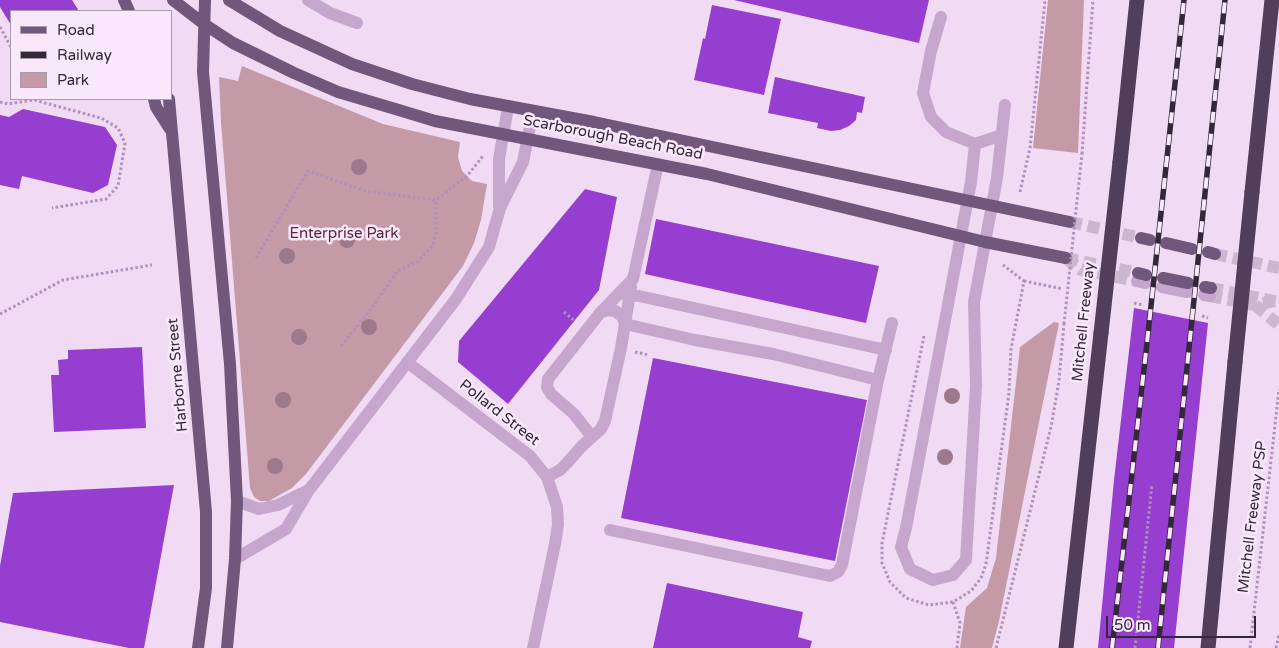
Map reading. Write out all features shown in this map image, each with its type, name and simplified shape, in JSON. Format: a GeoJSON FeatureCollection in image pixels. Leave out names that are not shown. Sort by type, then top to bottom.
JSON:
{"type":"FeatureCollection","features":[{"type":"Feature","properties":{"kind":"highway","name":"Mitchell Freeway"},"geometry":{"type":"LineString","coordinates":[[1066,648],[1137,0]]}},
{"type":"Feature","properties":{"kind":"highway"},"geometry":{"type":"LineString","coordinates":[[1208,648],[1272,0]]}},
{"type":"Feature","properties":{"kind":"main road","name":"Scarborough Beach Road"},"geometry":{"type":"LineString","coordinates":[[173,0],[233,43],[294,73],[338,92],[436,121],[707,174],[985,242],[1066,258]]}},
{"type":"Feature","properties":{"kind":"main road"},"geometry":{"type":"LineString","coordinates":[[205,0],[204,72],[206,105],[230,364],[238,500],[227,648]]}},
{"type":"Feature","properties":{"kind":"main road","name":"Scarborough Beach Road"},"geometry":{"type":"LineString","coordinates":[[230,0],[280,31],[352,64],[412,84],[508,107],[1070,222]]}},
{"type":"Feature","properties":{"kind":"main road"},"geometry":{"type":"LineString","coordinates":[[154,100],[156,107],[171,131]]}},
{"type":"Feature","properties":{"kind":"main road","name":"Harborne Street"},"geometry":{"type":"LineString","coordinates":[[169,100],[206,512],[206,588],[198,648]]}},
{"type":"Feature","properties":{"kind":"main road"},"geometry":{"type":"LineString","coordinates":[[1166,243],[1192,249]]}},
{"type":"Feature","properties":{"kind":"main road"},"geometry":{"type":"LineString","coordinates":[[1162,282],[1188,287]]}},
{"type":"Feature","properties":{"kind":"street"},"geometry":{"type":"LineString","coordinates":[[308,0],[330,13],[357,23]]}},
{"type":"Feature","properties":{"kind":"street"},"geometry":{"type":"LineString","coordinates":[[941,17],[922,93],[931,117],[946,132],[974,144],[1002,135]]}},
{"type":"Feature","properties":{"kind":"street"},"geometry":{"type":"LineString","coordinates":[[974,144],[967,200],[901,547],[910,569],[933,580],[953,575],[966,560],[976,386],[974,302],[992,205],[1005,105]]}},
{"type":"Feature","properties":{"kind":"street"},"geometry":{"type":"LineString","coordinates":[[500,208],[499,158],[508,107]]}},
{"type":"Feature","properties":{"kind":"street"},"geometry":{"type":"LineString","coordinates":[[235,560],[286,529],[308,490],[456,299],[473,274],[489,247],[500,208],[523,162],[533,111]]}},
{"type":"Feature","properties":{"kind":"street"},"geometry":{"type":"LineString","coordinates":[[592,437],[579,420],[551,394],[547,387],[548,379],[600,313],[625,294],[633,279],[658,164]]}},
{"type":"Feature","properties":{"kind":"street"},"geometry":{"type":"LineString","coordinates":[[548,477],[560,470],[601,429],[605,421],[625,324],[625,294]]}},
{"type":"Feature","properties":{"kind":"street"},"geometry":{"type":"LineString","coordinates":[[625,294],[886,350]]}},
{"type":"Feature","properties":{"kind":"street"},"geometry":{"type":"LineString","coordinates":[[600,313],[607,310],[615,311],[622,316],[625,324]]}},
{"type":"Feature","properties":{"kind":"street"},"geometry":{"type":"LineString","coordinates":[[610,530],[830,576],[838,572],[842,565],[878,380],[892,323]]}},
{"type":"Feature","properties":{"kind":"street"},"geometry":{"type":"LineString","coordinates":[[625,324],[696,340],[773,354],[878,380]]}},
{"type":"Feature","properties":{"kind":"street","name":"Pollard Street"},"geometry":{"type":"LineString","coordinates":[[407,362],[530,456],[548,477],[557,507],[558,525],[556,544],[533,648]]}},
{"type":"Feature","properties":{"kind":"street"},"geometry":{"type":"LineString","coordinates":[[238,500],[259,510],[278,506],[308,490]]}},
{"type":"Feature","properties":{"kind":"path"},"geometry":{"type":"LineString","coordinates":[[1020,192],[1030,148],[1045,0]]}},
{"type":"Feature","properties":{"kind":"path"},"geometry":{"type":"LineString","coordinates":[[996,648],[1051,427],[1059,381],[1082,154],[1093,0]]}},
{"type":"Feature","properties":{"kind":"path"},"geometry":{"type":"LineString","coordinates":[[0,27],[10,46]]}},
{"type":"Feature","properties":{"kind":"path"},"geometry":{"type":"LineString","coordinates":[[0,102],[8,104],[34,100],[101,118],[118,128],[125,143],[118,186],[106,198],[52,208]]}},
{"type":"Feature","properties":{"kind":"path"},"geometry":{"type":"LineString","coordinates":[[256,258],[308,171],[364,191],[436,200],[466,176],[484,156]]}},
{"type":"Feature","properties":{"kind":"path"},"geometry":{"type":"LineString","coordinates":[[341,346],[375,304],[397,271],[417,262],[433,246],[436,233],[436,200]]}},
{"type":"Feature","properties":{"kind":"path"},"geometry":{"type":"LineString","coordinates":[[0,314],[63,280],[152,265]]}},
{"type":"Feature","properties":{"kind":"path"},"geometry":{"type":"LineString","coordinates":[[1003,265],[1024,281],[1063,289]]}},
{"type":"Feature","properties":{"kind":"path"},"geometry":{"type":"LineString","coordinates":[[925,330],[882,543],[882,563],[890,582],[906,598],[929,605],[953,602],[971,591],[981,578],[986,564],[1009,394],[1011,349],[1024,281]]}},
{"type":"Feature","properties":{"kind":"path"},"geometry":{"type":"LineString","coordinates":[[1134,303],[1143,304]]}},
{"type":"Feature","properties":{"kind":"path"},"geometry":{"type":"LineString","coordinates":[[1202,316],[1208,318]]}},
{"type":"Feature","properties":{"kind":"path","name":"Mitchell Freeway PSP"},"geometry":{"type":"LineString","coordinates":[[1250,648],[1279,389]]}},
{"type":"Feature","properties":{"kind":"path"},"geometry":{"type":"LineString","coordinates":[[1135,648],[1152,484]]}},
{"type":"Feature","properties":{"kind":"path"},"geometry":{"type":"LineString","coordinates":[[953,602],[960,623],[957,648]]}},
{"type":"Feature","properties":{"kind":"path"},"geometry":{"type":"LineString","coordinates":[[1276,648],[1279,635]]}},
{"type":"Feature","properties":{"kind":"green space"},"geometry":{"type":"Polygon","coordinates":[[[1048,0],[1084,0],[1078,153],[1033,148],[1048,0]]]}},
{"type":"Feature","properties":{"kind":"green space","name":"Enterprise Park"},"geometry":{"type":"Polygon","coordinates":[[[242,66],[383,124],[460,142],[458,157],[462,171],[472,181],[487,184],[481,220],[474,243],[463,266],[306,474],[292,488],[269,501],[260,501],[254,497],[250,488],[221,122],[219,77],[238,81],[242,66]]]}},
{"type":"Feature","properties":{"kind":"green space"},"geometry":{"type":"Polygon","coordinates":[[[1054,322],[1059,323],[992,648],[960,648],[966,607],[987,588],[996,558],[1020,347],[1054,322]]]}},
{"type":"Feature","properties":{"kind":"building"},"geometry":{"type":"Polygon","coordinates":[[[0,0],[72,0],[78,10],[10,10],[10,23],[0,7],[0,0]]]}},
{"type":"Feature","properties":{"kind":"building"},"geometry":{"type":"Polygon","coordinates":[[[734,0],[929,0],[919,43],[734,0]]]}},
{"type":"Feature","properties":{"kind":"building"},"geometry":{"type":"Polygon","coordinates":[[[712,5],[781,19],[764,95],[694,80],[712,5]]]}},
{"type":"Feature","properties":{"kind":"building"},"geometry":{"type":"Polygon","coordinates":[[[775,77],[865,97],[862,113],[857,112],[856,120],[849,126],[831,131],[817,128],[818,123],[768,113],[775,77]]]}},
{"type":"Feature","properties":{"kind":"building"},"geometry":{"type":"Polygon","coordinates":[[[23,109],[105,127],[117,145],[108,185],[93,193],[22,176],[19,189],[0,185],[0,115],[9,117],[23,109]]]}},
{"type":"Feature","properties":{"kind":"building"},"geometry":{"type":"Polygon","coordinates":[[[585,189],[617,197],[599,290],[508,404],[458,362],[459,341],[585,189]]]}},
{"type":"Feature","properties":{"kind":"building"},"geometry":{"type":"Polygon","coordinates":[[[656,219],[879,266],[866,323],[645,274],[656,219]]]}},
{"type":"Feature","properties":{"kind":"building"},"geometry":{"type":"Polygon","coordinates":[[[1134,308],[1208,323],[1174,648],[1098,648],[1114,480],[1134,308]]]}},
{"type":"Feature","properties":{"kind":"building"},"geometry":{"type":"Polygon","coordinates":[[[142,347],[146,428],[54,432],[51,375],[59,375],[58,360],[68,359],[68,350],[142,347]]]}},
{"type":"Feature","properties":{"kind":"building"},"geometry":{"type":"Polygon","coordinates":[[[653,358],[867,400],[835,561],[621,518],[653,358]]]}},
{"type":"Feature","properties":{"kind":"building"},"geometry":{"type":"Polygon","coordinates":[[[174,485],[144,648],[129,648],[0,622],[0,566],[13,493],[174,485]]]}},
{"type":"Feature","properties":{"kind":"building"},"geometry":{"type":"Polygon","coordinates":[[[667,583],[803,612],[798,637],[812,641],[810,648],[653,648],[667,583]]]}},
{"type":"Feature","properties":{"kind":"tunnel"},"geometry":{"type":"LineString","coordinates":[[1070,222],[1141,238]]}},
{"type":"Feature","properties":{"kind":"tunnel"},"geometry":{"type":"LineString","coordinates":[[1215,254],[1279,268]]}},
{"type":"Feature","properties":{"kind":"tunnel"},"geometry":{"type":"LineString","coordinates":[[1066,258],[1081,270],[1137,281]]}},
{"type":"Feature","properties":{"kind":"tunnel"},"geometry":{"type":"LineString","coordinates":[[1066,258],[1138,273]]}},
{"type":"Feature","properties":{"kind":"tunnel"},"geometry":{"type":"LineString","coordinates":[[1211,288],[1279,302]]}},
{"type":"Feature","properties":{"kind":"tunnel"},"geometry":{"type":"LineString","coordinates":[[1210,296],[1255,305],[1275,301]]}},
{"type":"Feature","properties":{"kind":"tunnel"},"geometry":{"type":"LineString","coordinates":[[1255,305],[1279,325]]}},
{"type":"Feature","properties":{"kind":"railway"},"geometry":{"type":"LineString","coordinates":[[1112,648],[1184,0]]}},
{"type":"Feature","properties":{"kind":"railway"},"geometry":{"type":"LineString","coordinates":[[1158,648],[1225,0]]}}]}
